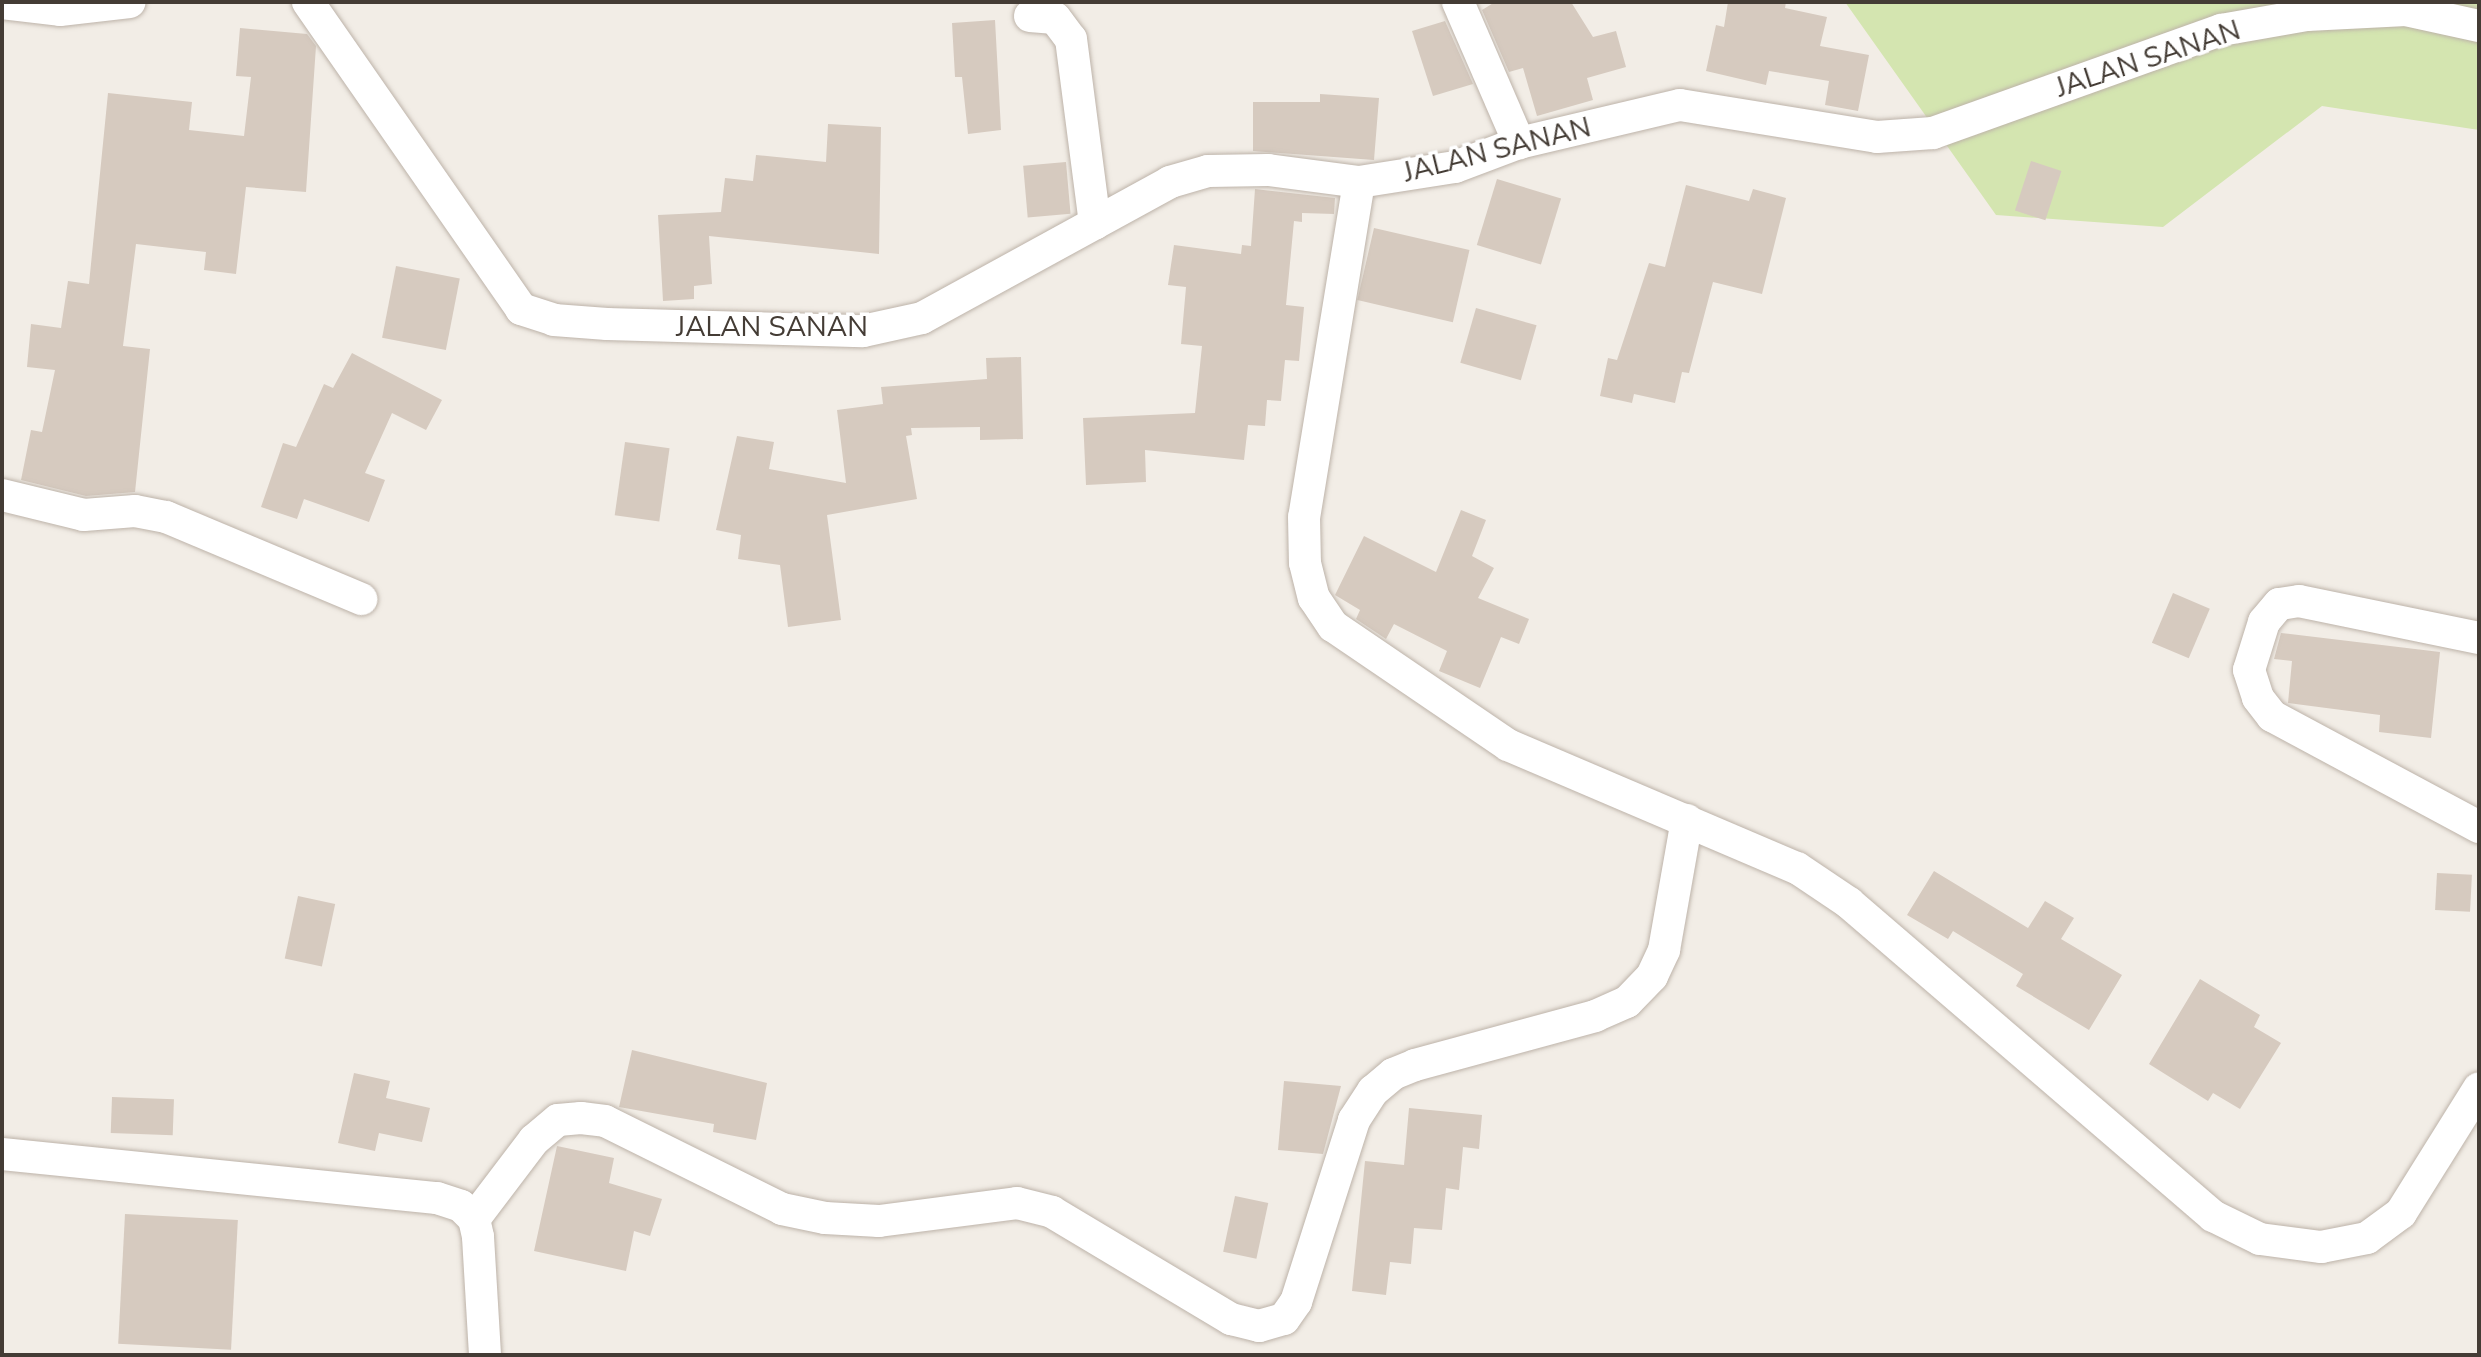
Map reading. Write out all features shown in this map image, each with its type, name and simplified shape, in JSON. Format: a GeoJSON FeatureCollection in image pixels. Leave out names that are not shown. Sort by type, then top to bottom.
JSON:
{"type":"FeatureCollection","features":[{"type":"Feature","properties":{"kind":"street"},"geometry":{"type":"LineString","coordinates":[[2,3],[60,10],[130,2]]}},
{"type":"Feature","properties":{"kind":"street","name":"JALAN SANAN"},"geometry":{"type":"LineString","coordinates":[[308,2],[521,309],[554,320],[863,331],[922,318],[1170,182],[1208,171],[1268,170],[1359,182],[1455,167],[1519,143],[1680,105],[1877,137],[1933,133],[2221,30],[2307,15],[2406,10],[2479,26]]}},
{"type":"Feature","properties":{"kind":"street"},"geometry":{"type":"LineString","coordinates":[[1458,2],[1519,143]]}},
{"type":"Feature","properties":{"kind":"street"},"geometry":{"type":"LineString","coordinates":[[1030,16],[1055,18],[1071,39],[1095,223]]}},
{"type":"Feature","properties":{"kind":"street"},"geometry":{"type":"LineString","coordinates":[[1359,182],[1304,517],[1305,563],[1314,598],[1333,626],[1508,745],[1797,868],[1849,903],[2213,1216],[2260,1239],[2321,1247],[2367,1238],[2401,1213],[2479,1088]]}},
{"type":"Feature","properties":{"kind":"street"},"geometry":{"type":"LineString","coordinates":[[2,495],[84,515],[135,511],[166,517],[361,599]]}},
{"type":"Feature","properties":{"kind":"street"},"geometry":{"type":"LineString","coordinates":[[2479,638],[2299,601],[2279,604],[2264,622],[2249,670],[2258,698],[2272,716],[2296,733],[2479,827]]}},
{"type":"Feature","properties":{"kind":"street"},"geometry":{"type":"LineString","coordinates":[[474,1219],[534,1140],[558,1120],[581,1118],[605,1121],[782,1209],[825,1218],[879,1221],[1017,1203],[1052,1212],[1231,1319],[1259,1326],[1284,1319],[1296,1302],[1354,1120],[1373,1091],[1393,1074],[1415,1065],[1595,1016],[1627,1002],[1652,976],[1664,950],[1687,820]]}},
{"type":"Feature","properties":{"kind":"street"},"geometry":{"type":"LineString","coordinates":[[2,1154],[437,1198],[461,1206],[474,1219],[485,1355]]}},
{"type":"Feature","properties":{"kind":"green space"},"geometry":{"type":"Polygon","coordinates":[[[1845,2],[2479,2],[2479,130],[2322,106],[2163,227],[1996,215],[1845,2]]]}},
{"type":"Feature","properties":{"kind":"building"},"geometry":{"type":"Polygon","coordinates":[[[1495,2],[1571,2],[1593,37],[1616,31],[1626,67],[1587,78],[1593,100],[1537,116],[1523,68],[1509,72],[1482,10],[1495,2]]]}},
{"type":"Feature","properties":{"kind":"building"},"geometry":{"type":"Polygon","coordinates":[[[1728,2],[1786,2],[1785,8],[1827,17],[1820,46],[1869,55],[1858,111],[1825,105],[1829,81],[1769,71],[1766,85],[1706,71],[1716,25],[1724,27],[1728,2]]]}},
{"type":"Feature","properties":{"kind":"building"},"geometry":{"type":"Polygon","coordinates":[[[995,20],[1001,130],[968,134],[962,77],[955,77],[952,23],[995,20]]]}},
{"type":"Feature","properties":{"kind":"building"},"geometry":{"type":"Polygon","coordinates":[[[1445,21],[1473,84],[1433,96],[1412,31],[1445,21]]]}},
{"type":"Feature","properties":{"kind":"building"},"geometry":{"type":"Polygon","coordinates":[[[240,28],[307,34],[316,46],[306,192],[246,187],[236,274],[204,270],[206,252],[136,244],[123,346],[150,349],[135,492],[86,496],[21,480],[31,430],[42,432],[55,370],[27,367],[31,324],[61,328],[68,281],[89,284],[108,93],[192,102],[189,130],[244,136],[251,77],[236,76],[240,28]]]}},
{"type":"Feature","properties":{"kind":"building"},"geometry":{"type":"Polygon","coordinates":[[[1320,94],[1379,98],[1374,160],[1253,151],[1253,102],[1320,102],[1320,94]]]}},
{"type":"Feature","properties":{"kind":"building"},"geometry":{"type":"Polygon","coordinates":[[[828,124],[881,127],[879,254],[709,236],[712,284],[694,286],[694,299],[663,301],[658,215],[721,212],[725,178],[753,181],[756,155],[826,162],[828,124]]]}},
{"type":"Feature","properties":{"kind":"building"},"geometry":{"type":"Polygon","coordinates":[[[2031,161],[2061,171],[2045,220],[2015,210],[2031,161]]]}},
{"type":"Feature","properties":{"kind":"building"},"geometry":{"type":"Polygon","coordinates":[[[1066,162],[1071,214],[1028,218],[1023,166],[1066,162]]]}},
{"type":"Feature","properties":{"kind":"building"},"geometry":{"type":"Polygon","coordinates":[[[1497,179],[1561,199],[1541,265],[1477,245],[1497,179]]]}},
{"type":"Feature","properties":{"kind":"building"},"geometry":{"type":"Polygon","coordinates":[[[1686,185],[1749,201],[1753,189],[1786,198],[1762,294],[1713,282],[1689,373],[1682,372],[1675,403],[1634,394],[1632,403],[1600,396],[1608,358],[1617,360],[1649,263],[1665,267],[1686,185]]]}},
{"type":"Feature","properties":{"kind":"building"},"geometry":{"type":"Polygon","coordinates":[[[1255,189],[1335,198],[1334,214],[1302,213],[1302,222],[1294,221],[1286,305],[1304,307],[1299,361],[1285,360],[1281,401],[1267,400],[1265,426],[1248,425],[1244,460],[1145,450],[1146,482],[1086,485],[1083,418],[1195,413],[1202,346],[1181,344],[1186,287],[1168,285],[1174,245],[1241,254],[1242,245],[1251,246],[1255,189]]]}},
{"type":"Feature","properties":{"kind":"building"},"geometry":{"type":"Polygon","coordinates":[[[1374,228],[1469,250],[1453,322],[1357,300],[1374,228]]]}},
{"type":"Feature","properties":{"kind":"building"},"geometry":{"type":"Polygon","coordinates":[[[396,266],[460,278],[446,350],[382,338],[396,266]]]}},
{"type":"Feature","properties":{"kind":"building"},"geometry":{"type":"Polygon","coordinates":[[[1476,308],[1537,325],[1521,380],[1460,363],[1476,308]]]}},
{"type":"Feature","properties":{"kind":"building"},"geometry":{"type":"Polygon","coordinates":[[[352,353],[442,400],[426,430],[392,413],[365,473],[385,480],[369,522],[304,499],[297,519],[261,507],[283,443],[296,447],[324,384],[333,388],[352,353]]]}},
{"type":"Feature","properties":{"kind":"building"},"geometry":{"type":"Polygon","coordinates":[[[1021,357],[1023,439],[980,440],[980,427],[911,428],[912,435],[906,436],[917,499],[827,515],[841,620],[788,627],[780,565],[738,559],[741,535],[716,530],[737,436],[774,442],[769,469],[846,483],[837,410],[883,404],[881,387],[987,379],[986,358],[1021,357]]]}},
{"type":"Feature","properties":{"kind":"building"},"geometry":{"type":"Polygon","coordinates":[[[625,442],[670,448],[659,522],[615,515],[625,442]]]}},
{"type":"Feature","properties":{"kind":"building"},"geometry":{"type":"Polygon","coordinates":[[[1461,510],[1486,520],[1472,556],[1494,568],[1478,598],[1529,619],[1519,644],[1501,637],[1480,688],[1439,671],[1447,651],[1394,624],[1386,639],[1356,619],[1360,610],[1335,595],[1364,536],[1436,572],[1461,510]]]}},
{"type":"Feature","properties":{"kind":"building"},"geometry":{"type":"Polygon","coordinates":[[[2173,593],[2210,609],[2189,658],[2152,643],[2173,593]]]}},
{"type":"Feature","properties":{"kind":"building"},"geometry":{"type":"Polygon","coordinates":[[[2281,633],[2440,652],[2431,738],[2379,732],[2380,715],[2288,703],[2292,661],[2274,659],[2281,633]]]}},
{"type":"Feature","properties":{"kind":"building"},"geometry":{"type":"Polygon","coordinates":[[[1934,871],[2028,928],[2045,901],[2074,918],[2061,939],[2122,975],[2089,1030],[2016,986],[2023,974],[1953,931],[1948,939],[1907,915],[1934,871]]]}},
{"type":"Feature","properties":{"kind":"building"},"geometry":{"type":"Polygon","coordinates":[[[2437,873],[2472,875],[2470,912],[2435,910],[2437,873]]]}},
{"type":"Feature","properties":{"kind":"building"},"geometry":{"type":"Polygon","coordinates":[[[298,896],[335,904],[322,967],[285,959],[298,896]]]}},
{"type":"Feature","properties":{"kind":"building"},"geometry":{"type":"Polygon","coordinates":[[[2200,979],[2260,1015],[2254,1027],[2281,1043],[2240,1109],[2213,1093],[2208,1101],[2149,1064],[2200,979]]]}},
{"type":"Feature","properties":{"kind":"building"},"geometry":{"type":"Polygon","coordinates":[[[632,1050],[767,1083],[756,1140],[713,1132],[714,1124],[619,1107],[632,1050]]]}},
{"type":"Feature","properties":{"kind":"building"},"geometry":{"type":"Polygon","coordinates":[[[354,1073],[390,1081],[386,1098],[430,1108],[422,1142],[379,1133],[375,1151],[338,1143],[354,1073]]]}},
{"type":"Feature","properties":{"kind":"building"},"geometry":{"type":"Polygon","coordinates":[[[1284,1081],[1341,1086],[1323,1154],[1278,1150],[1284,1081]]]}},
{"type":"Feature","properties":{"kind":"building"},"geometry":{"type":"Polygon","coordinates":[[[112,1097],[174,1099],[173,1135],[111,1133],[112,1097]]]}},
{"type":"Feature","properties":{"kind":"building"},"geometry":{"type":"Polygon","coordinates":[[[1409,1108],[1482,1115],[1479,1149],[1463,1147],[1459,1190],[1446,1188],[1442,1230],[1414,1228],[1411,1264],[1390,1262],[1386,1295],[1352,1291],[1365,1161],[1404,1165],[1409,1108]]]}},
{"type":"Feature","properties":{"kind":"building"},"geometry":{"type":"Polygon","coordinates":[[[557,1146],[614,1158],[609,1183],[662,1199],[650,1236],[634,1231],[626,1271],[534,1251],[557,1146]]]}},
{"type":"Feature","properties":{"kind":"building"},"geometry":{"type":"Polygon","coordinates":[[[1235,1196],[1268,1203],[1256,1259],[1223,1252],[1235,1196]]]}},
{"type":"Feature","properties":{"kind":"building"},"geometry":{"type":"Polygon","coordinates":[[[125,1214],[238,1220],[231,1350],[118,1344],[125,1214]]]}}]}
